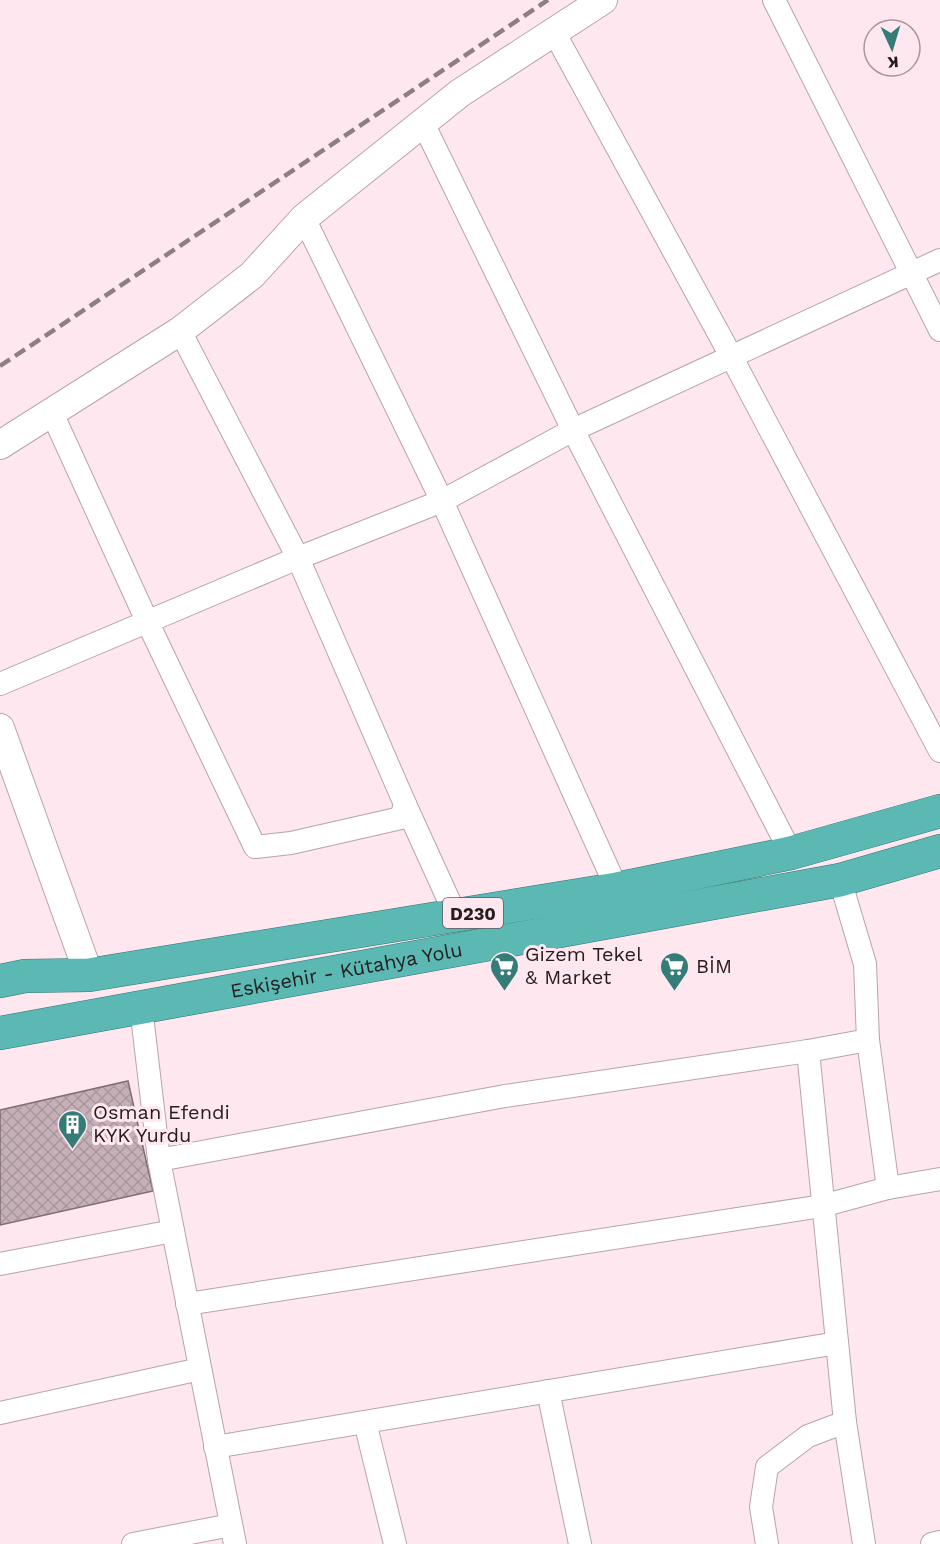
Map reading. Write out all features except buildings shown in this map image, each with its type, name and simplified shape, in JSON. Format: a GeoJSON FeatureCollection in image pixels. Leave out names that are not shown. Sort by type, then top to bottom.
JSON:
{"type":"FeatureCollection","features":[{"type":"Feature","properties":{"kind":"highway","name":"Eskişehir - Kütahya Yolu"},"geometry":{"type":"LineString","coordinates":[[0,981],[25,976],[89,975],[617,889],[791,853],[940,811]]}},
{"type":"Feature","properties":{"kind":"highway","name":"Eskişehir - Kütahya Yolu"},"geometry":{"type":"LineString","coordinates":[[0,1033],[840,880],[940,851]]}},
{"type":"Feature","properties":{"kind":"street"},"geometry":{"type":"LineString","coordinates":[[0,445],[180,331],[252,275],[303,218],[460,93],[603,0]]}},
{"type":"Feature","properties":{"kind":"street"},"geometry":{"type":"LineString","coordinates":[[774,0],[940,330]]}},
{"type":"Feature","properties":{"kind":"street"},"geometry":{"type":"LineString","coordinates":[[555,32],[731,356],[940,751]]}},
{"type":"Feature","properties":{"kind":"street"},"geometry":{"type":"LineString","coordinates":[[423,123],[573,430],[791,853]]}},
{"type":"Feature","properties":{"kind":"street"},"geometry":{"type":"LineString","coordinates":[[303,218],[442,501],[617,889]]}},
{"type":"Feature","properties":{"kind":"street"},"geometry":{"type":"LineString","coordinates":[[0,684],[298,558],[442,501],[573,430],[940,260]]}},
{"type":"Feature","properties":{"kind":"street"},"geometry":{"type":"LineString","coordinates":[[180,331],[298,558],[456,916]]}},
{"type":"Feature","properties":{"kind":"street"},"geometry":{"type":"LineString","coordinates":[[52,413],[147,621],[255,847],[291,843],[401,819],[405,804]]}},
{"type":"Feature","properties":{"kind":"street"},"geometry":{"type":"LineString","coordinates":[[0,728],[89,975]]}},
{"type":"Feature","properties":{"kind":"street"},"geometry":{"type":"LineString","coordinates":[[840,880],[865,964],[868,1040],[888,1188]]}},
{"type":"Feature","properties":{"kind":"street"},"geometry":{"type":"LineString","coordinates":[[133,1544],[233,1535],[159,1160],[141,1007]]}},
{"type":"Feature","properties":{"kind":"street"},"geometry":{"type":"LineString","coordinates":[[159,1160],[505,1096],[808,1052],[868,1040]]}},
{"type":"Feature","properties":{"kind":"street"},"geometry":{"type":"LineString","coordinates":[[808,1052],[845,1422],[864,1544]]}},
{"type":"Feature","properties":{"kind":"street"},"geometry":{"type":"LineString","coordinates":[[187,1304],[822,1206],[888,1188],[940,1179]]}},
{"type":"Feature","properties":{"kind":"street"},"geometry":{"type":"LineString","coordinates":[[0,1264],[173,1231]]}},
{"type":"Feature","properties":{"kind":"street"},"geometry":{"type":"LineString","coordinates":[[215,1447],[837,1343]]}},
{"type":"Feature","properties":{"kind":"street"},"geometry":{"type":"LineString","coordinates":[[0,1413],[200,1369]]}},
{"type":"Feature","properties":{"kind":"street"},"geometry":{"type":"LineString","coordinates":[[548,1391],[580,1544]]}},
{"type":"Feature","properties":{"kind":"street"},"geometry":{"type":"LineString","coordinates":[[365,1422],[395,1544]]}},
{"type":"Feature","properties":{"kind":"street"},"geometry":{"type":"LineString","coordinates":[[767,1544],[761,1507],[767,1467],[808,1436],[845,1422]]}},
{"type":"Feature","properties":{"kind":"street"},"geometry":{"type":"LineString","coordinates":[[932,1544],[940,1542]]}},
{"type":"Feature","properties":{"kind":"railway"},"geometry":{"type":"LineString","coordinates":[[0,366],[548,0]]}},
{"type":"Feature","properties":{"kind":"place","name":"Gizem Tekel & Market"},"geometry":{"type":"Point","coordinates":[504,992]}},
{"type":"Feature","properties":{"kind":"place","name":"BİM"},"geometry":{"type":"Point","coordinates":[675,992]}},
{"type":"Feature","properties":{"kind":"place","name":"Osman Efendi KYK Yurdu"},"geometry":{"type":"Point","coordinates":[72,1150]}}]}
